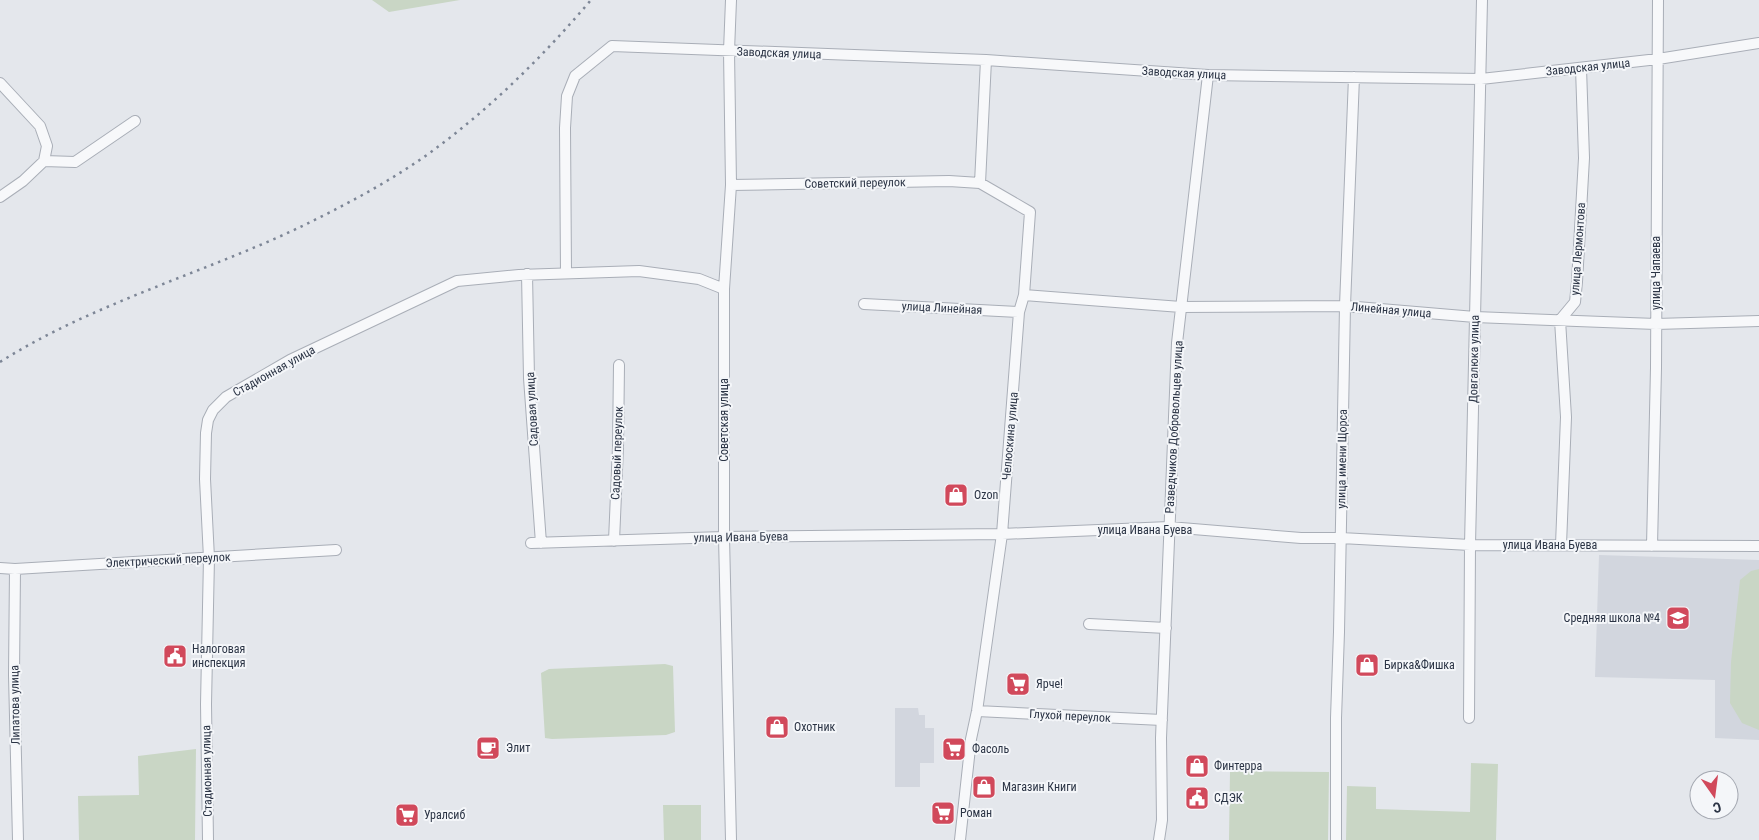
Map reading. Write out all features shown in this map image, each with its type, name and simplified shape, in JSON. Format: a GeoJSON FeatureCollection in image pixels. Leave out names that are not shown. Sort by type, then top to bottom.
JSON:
{"type":"FeatureCollection","features":[{"type":"Feature","properties":{"kind":"street","name":"Советская улица"},"geometry":{"type":"LineString","coordinates":[[731,0],[729,51],[731,185],[724,289],[724,537],[731,840]]}},
{"type":"Feature","properties":{"kind":"street","name":"Довгалюка улица"},"geometry":{"type":"LineString","coordinates":[[1469,718],[1470,545],[1482,0]]}},
{"type":"Feature","properties":{"kind":"street","name":"улица Чапаева"},"geometry":{"type":"LineString","coordinates":[[1652,546],[1656,324],[1658,0]]}},
{"type":"Feature","properties":{"kind":"street","name":"Заводская улица"},"geometry":{"type":"LineString","coordinates":[[566,273],[565,128],[567,96],[575,76],[612,46],[986,60],[1208,75],[1481,79],[1658,59],[1759,42]]}},
{"type":"Feature","properties":{"kind":"street"},"geometry":{"type":"LineString","coordinates":[[980,183],[986,60]]}},
{"type":"Feature","properties":{"kind":"street","name":"улица Лермонтова"},"geometry":{"type":"LineString","coordinates":[[1560,320],[1574,302],[1577,282],[1584,158],[1581,68]]}},
{"type":"Feature","properties":{"kind":"street","name":"Разведчиков Добровольцев улица"},"geometry":{"type":"LineString","coordinates":[[1159,840],[1162,820],[1162,720],[1177,343],[1208,75]]}},
{"type":"Feature","properties":{"kind":"street","name":"улица имени Щорса"},"geometry":{"type":"LineString","coordinates":[[1336,840],[1336,718],[1345,306],[1354,78]]}},
{"type":"Feature","properties":{"kind":"street"},"geometry":{"type":"LineString","coordinates":[[0,83],[40,126],[47,146],[44,161],[23,181],[0,197]]}},
{"type":"Feature","properties":{"kind":"street"},"geometry":{"type":"LineString","coordinates":[[44,161],[75,162],[135,121]]}},
{"type":"Feature","properties":{"kind":"street","name":"Советский переулок"},"geometry":{"type":"LineString","coordinates":[[731,185],[949,181],[980,183]]}},
{"type":"Feature","properties":{"kind":"street","name":"Челюскина улица"},"geometry":{"type":"LineString","coordinates":[[960,840],[971,739],[977,711],[1002,534],[1019,312],[1024,294],[1030,212],[980,183]]}},
{"type":"Feature","properties":{"kind":"street","name":"Стадионная улица"},"geometry":{"type":"LineString","coordinates":[[208,840],[206,704],[209,558],[205,479],[206,433],[208,420],[213,410],[226,397],[290,360],[457,281],[526,274],[639,271],[699,279],[724,289]]}},
{"type":"Feature","properties":{"kind":"street","name":"Садовая улица"},"geometry":{"type":"LineString","coordinates":[[526,274],[529,378],[539,529],[536,543]]}},
{"type":"Feature","properties":{"kind":"street","name":"Линейная улица"},"geometry":{"type":"LineString","coordinates":[[1024,294],[1181,307],[1345,306],[1475,317],[1656,324],[1759,322]]}},
{"type":"Feature","properties":{"kind":"street","name":"улица Линейная"},"geometry":{"type":"LineString","coordinates":[[864,304],[1019,312]]}},
{"type":"Feature","properties":{"kind":"street"},"geometry":{"type":"LineString","coordinates":[[1560,320],[1566,417],[1561,546]]}},
{"type":"Feature","properties":{"kind":"street","name":"Садовый переулок"},"geometry":{"type":"LineString","coordinates":[[614,540],[619,365]]}},
{"type":"Feature","properties":{"kind":"street","name":"улица Ивана Буева"},"geometry":{"type":"LineString","coordinates":[[536,543],[724,537],[1002,534],[1169,527],[1301,538],[1341,538],[1470,545],[1759,546]]}},
{"type":"Feature","properties":{"kind":"street","name":"Электрический переулок"},"geometry":{"type":"LineString","coordinates":[[0,568],[16,569],[336,550]]}},
{"type":"Feature","properties":{"kind":"street","name":"Липатова улица"},"geometry":{"type":"LineString","coordinates":[[16,569],[14,675],[18,840]]}},
{"type":"Feature","properties":{"kind":"street"},"geometry":{"type":"LineString","coordinates":[[1089,624],[1166,628]]}},
{"type":"Feature","properties":{"kind":"street","name":"Глухой переулок"},"geometry":{"type":"LineString","coordinates":[[977,711],[1162,720]]}},
{"type":"Feature","properties":{"kind":"shaded area","name":"Средняя школа №4"},"geometry":{"type":"Polygon","coordinates":[[[1599,555],[1759,560],[1759,740],[1715,738],[1715,680],[1595,677],[1599,555]]]}},
{"type":"Feature","properties":{"kind":"shaded area"},"geometry":{"type":"Polygon","coordinates":[[[895,708],[918,708],[919,715],[925,715],[925,728],[934,728],[934,763],[920,763],[920,787],[895,787],[895,708]]]}},
{"type":"Feature","properties":{"kind":"green space"},"geometry":{"type":"Polygon","coordinates":[[[372,0],[460,0],[389,12],[372,0]]]}},
{"type":"Feature","properties":{"kind":"green space"},"geometry":{"type":"Polygon","coordinates":[[[1759,569],[1759,730],[1742,723],[1730,703],[1731,662],[1740,580],[1751,571],[1759,569]]]}},
{"type":"Feature","properties":{"kind":"green space"},"geometry":{"type":"Polygon","coordinates":[[[665,664],[673,666],[675,732],[666,735],[545,738],[541,673],[549,669],[665,664]]]}},
{"type":"Feature","properties":{"kind":"green space"},"geometry":{"type":"Polygon","coordinates":[[[196,749],[195,840],[79,840],[78,796],[139,795],[138,756],[196,749]]]}},
{"type":"Feature","properties":{"kind":"green space"},"geometry":{"type":"Polygon","coordinates":[[[1471,763],[1498,764],[1496,840],[1346,840],[1347,786],[1376,787],[1376,809],[1470,812],[1471,763]]]}},
{"type":"Feature","properties":{"kind":"green space"},"geometry":{"type":"Polygon","coordinates":[[[1230,771],[1329,772],[1328,840],[1229,840],[1230,771]]]}},
{"type":"Feature","properties":{"kind":"green space"},"geometry":{"type":"Polygon","coordinates":[[[663,805],[701,805],[701,840],[664,840],[663,805]]]}},
{"type":"Feature","properties":{"kind":"railway"},"geometry":{"type":"LineString","coordinates":[[0,362],[71,323],[296,229],[388,180],[423,158],[480,113],[538,59],[591,0]]}},
{"type":"Feature","properties":{"kind":"place","name":"Ozon"},"geometry":{"type":"Point","coordinates":[956,495]}},
{"type":"Feature","properties":{"kind":"place","name":"Средняя школа №4"},"geometry":{"type":"Point","coordinates":[1678,618]}},
{"type":"Feature","properties":{"kind":"place","name":"Налоговая инспекция"},"geometry":{"type":"Point","coordinates":[175,656]}},
{"type":"Feature","properties":{"kind":"place","name":"Бирка&Фишка"},"geometry":{"type":"Point","coordinates":[1367,665]}},
{"type":"Feature","properties":{"kind":"place","name":"Ярче!"},"geometry":{"type":"Point","coordinates":[1018,684]}},
{"type":"Feature","properties":{"kind":"place","name":"Охотник"},"geometry":{"type":"Point","coordinates":[777,727]}},
{"type":"Feature","properties":{"kind":"place","name":"Элит"},"geometry":{"type":"Point","coordinates":[488,748]}},
{"type":"Feature","properties":{"kind":"place","name":"Фасоль"},"geometry":{"type":"Point","coordinates":[954,749]}},
{"type":"Feature","properties":{"kind":"place","name":"Финтерра"},"geometry":{"type":"Point","coordinates":[1197,766]}},
{"type":"Feature","properties":{"kind":"place","name":"Магазин Книги"},"geometry":{"type":"Point","coordinates":[984,787]}},
{"type":"Feature","properties":{"kind":"place","name":"СДЭК"},"geometry":{"type":"Point","coordinates":[1197,798]}},
{"type":"Feature","properties":{"kind":"place","name":"Роман"},"geometry":{"type":"Point","coordinates":[943,813]}},
{"type":"Feature","properties":{"kind":"place","name":"Уралсиб"},"geometry":{"type":"Point","coordinates":[407,815]}}]}
